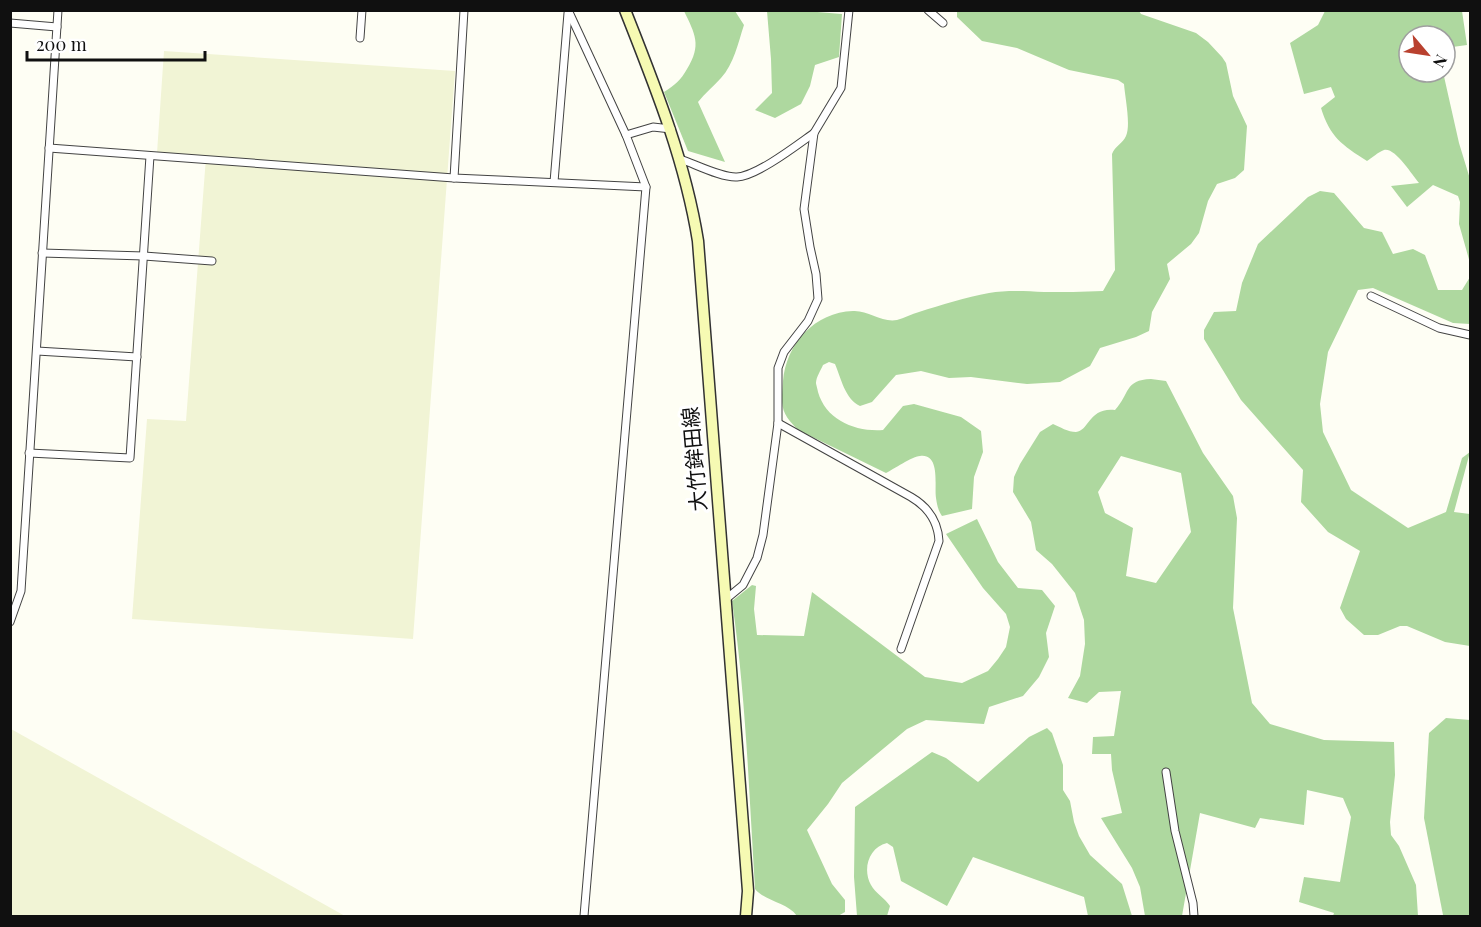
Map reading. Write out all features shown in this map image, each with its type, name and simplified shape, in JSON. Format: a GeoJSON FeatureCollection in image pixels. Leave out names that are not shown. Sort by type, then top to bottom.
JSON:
{"type":"FeatureCollection","features":[{"type":"Feature","properties":{"kind":"main road","name":"大竹鉾田線"},"geometry":{"type":"LineString","coordinates":[[624,10],[680,159],[698,241],[748,891],[746,916]]}},
{"type":"Feature","properties":{"kind":"street"},"geometry":{"type":"LineString","coordinates":[[10,622],[21,591],[58,10]]}},
{"type":"Feature","properties":{"kind":"street"},"geometry":{"type":"LineString","coordinates":[[360,38],[362,10]]}},
{"type":"Feature","properties":{"kind":"street"},"geometry":{"type":"LineString","coordinates":[[454,178],[464,10]]}},
{"type":"Feature","properties":{"kind":"street"},"geometry":{"type":"LineString","coordinates":[[554,182],[568,10],[627,135],[646,187],[584,916]]}},
{"type":"Feature","properties":{"kind":"street"},"geometry":{"type":"LineString","coordinates":[[726,599],[743,585],[757,558],[763,535],[778,423],[777,382],[780,363],[788,346],[808,321],[818,299],[816,274],[804,209],[814,133],[841,88],[849,10]]}},
{"type":"Feature","properties":{"kind":"street"},"geometry":{"type":"LineString","coordinates":[[928,10],[943,23]]}},
{"type":"Feature","properties":{"kind":"street"},"geometry":{"type":"LineString","coordinates":[[10,23],[57,27]]}},
{"type":"Feature","properties":{"kind":"street"},"geometry":{"type":"LineString","coordinates":[[627,135],[653,127],[670,129]]}},
{"type":"Feature","properties":{"kind":"street"},"geometry":{"type":"LineString","coordinates":[[680,159],[717,173],[737,177],[771,162],[814,133]]}},
{"type":"Feature","properties":{"kind":"street"},"geometry":{"type":"LineString","coordinates":[[49,148],[454,178],[646,187]]}},
{"type":"Feature","properties":{"kind":"street"},"geometry":{"type":"LineString","coordinates":[[29,453],[130,458],[150,156]]}},
{"type":"Feature","properties":{"kind":"street"},"geometry":{"type":"LineString","coordinates":[[42,253],[212,261]]}},
{"type":"Feature","properties":{"kind":"street"},"geometry":{"type":"LineString","coordinates":[[1371,296],[1438,328],[1470,335]]}},
{"type":"Feature","properties":{"kind":"street"},"geometry":{"type":"LineString","coordinates":[[37,351],[137,357]]}},
{"type":"Feature","properties":{"kind":"street"},"geometry":{"type":"LineString","coordinates":[[778,423],[911,497],[929,511],[939,534],[939,542],[901,649]]}},
{"type":"Feature","properties":{"kind":"street"},"geometry":{"type":"LineString","coordinates":[[1166,772],[1174,831],[1193,903],[1194,916]]}},
{"type":"Feature","properties":{"kind":"street"},"geometry":{"type":"LineString","coordinates":[[593,805],[599,797]]}},
{"type":"Feature","properties":{"kind":"green space"},"geometry":{"type":"Polygon","coordinates":[[[684,11],[735,11],[744,25],[729,66],[698,102],[725,162],[688,151],[664,92],[675,85],[682,76],[692,61],[696,46],[694,33],[684,11]]]}},
{"type":"Feature","properties":{"kind":"green space"},"geometry":{"type":"Polygon","coordinates":[[[767,11],[842,14],[839,57],[815,65],[810,86],[801,104],[775,118],[755,110],[772,93],[767,11]]]}},
{"type":"Feature","properties":{"kind":"green space"},"geometry":{"type":"Polygon","coordinates":[[[957,11],[1139,11],[1141,14],[1196,33],[1208,42],[1226,63],[1233,96],[1247,126],[1244,170],[1235,178],[1217,184],[1208,201],[1199,233],[1191,244],[1167,264],[1170,279],[1152,312],[1149,331],[1100,348],[1090,366],[1060,382],[1027,384],[971,377],[949,378],[921,371],[896,375],[872,402],[860,406],[847,393],[835,364],[829,362],[823,365],[816,383],[822,402],[835,417],[852,426],[883,430],[903,406],[914,404],[961,417],[981,431],[983,452],[974,477],[972,509],[942,516],[936,501],[934,465],[927,456],[912,459],[886,473],[798,430],[792,424],[782,403],[785,367],[790,355],[805,332],[826,317],[839,313],[859,311],[886,320],[897,320],[954,301],[996,292],[1103,291],[1115,270],[1112,154],[1125,138],[1128,125],[1124,84],[1118,80],[1069,70],[1017,48],[982,41],[957,17],[957,11]]]}},
{"type":"Feature","properties":{"kind":"green space"},"geometry":{"type":"Polygon","coordinates":[[[1325,11],[1462,11],[1467,45],[1457,46],[1457,24],[1397,24],[1397,84],[1446,84],[1470,179],[1470,263],[1459,224],[1458,196],[1433,185],[1407,207],[1391,186],[1419,183],[1403,162],[1388,150],[1384,150],[1367,161],[1338,139],[1328,126],[1321,108],[1335,97],[1331,87],[1304,94],[1290,43],[1318,25],[1325,11]]]}},
{"type":"Feature","properties":{"kind":"green space"},"geometry":{"type":"Polygon","coordinates":[[[164,51],[455,71],[413,639],[132,619],[147,419],[186,421],[206,157],[157,153],[164,51]]]}},
{"type":"Feature","properties":{"kind":"green space"},"geometry":{"type":"Polygon","coordinates":[[[1320,191],[1334,193],[1364,228],[1382,232],[1393,254],[1413,249],[1425,255],[1438,290],[1462,290],[1470,277],[1470,324],[1453,323],[1373,288],[1358,290],[1328,352],[1320,404],[1323,432],[1351,490],[1408,528],[1446,512],[1462,458],[1470,452],[1454,512],[1470,514],[1470,646],[1445,642],[1407,626],[1400,626],[1378,635],[1364,635],[1346,619],[1340,608],[1360,551],[1328,532],[1301,502],[1303,470],[1241,400],[1204,339],[1204,330],[1214,312],[1236,311],[1242,283],[1258,244],[1308,197],[1320,191]]]}},
{"type":"Feature","properties":{"kind":"green space"},"geometry":{"type":"Polygon","coordinates":[[[1142,380],[1166,381],[1203,453],[1233,496],[1237,518],[1233,608],[1252,703],[1270,724],[1324,740],[1394,742],[1395,775],[1390,822],[1391,835],[1399,846],[1416,885],[1418,916],[1333,916],[1334,913],[1299,902],[1304,877],[1340,882],[1351,817],[1343,798],[1307,790],[1304,825],[1260,818],[1255,828],[1200,813],[1182,916],[1145,916],[1140,887],[1132,868],[1101,818],[1122,813],[1112,770],[1111,754],[1092,754],[1093,737],[1114,736],[1121,691],[1099,692],[1087,703],[1068,698],[1080,676],[1085,644],[1084,620],[1075,593],[1052,564],[1036,550],[1031,522],[1013,492],[1014,477],[1040,432],[1053,424],[1070,431],[1080,431],[1100,412],[1115,410],[1128,389],[1142,380]],[[1121,456],[1098,492],[1105,513],[1133,528],[1126,576],[1156,583],[1191,532],[1181,473],[1121,456]]]}},
{"type":"Feature","properties":{"kind":"green space"},"geometry":{"type":"Polygon","coordinates":[[[977,519],[998,562],[1018,588],[1042,590],[1055,606],[1046,633],[1049,657],[1039,677],[1023,696],[989,707],[984,724],[926,720],[907,729],[842,783],[807,830],[832,884],[845,900],[845,912],[838,916],[797,916],[793,911],[765,897],[755,889],[744,709],[732,601],[752,585],[756,586],[754,609],[757,635],[804,636],[812,592],[925,677],[962,683],[988,671],[1006,647],[1010,627],[1006,614],[983,588],[946,534],[977,519]]]}},
{"type":"Feature","properties":{"kind":"green space"},"geometry":{"type":"Polygon","coordinates":[[[1446,718],[1470,720],[1470,916],[1443,915],[1424,818],[1429,733],[1446,718]]]}},
{"type":"Feature","properties":{"kind":"green space"},"geometry":{"type":"Polygon","coordinates":[[[1047,728],[1052,733],[1063,765],[1063,790],[1070,801],[1079,836],[1090,855],[1122,884],[1132,916],[1088,916],[1084,897],[973,857],[947,906],[901,881],[893,847],[887,843],[881,845],[872,854],[867,872],[873,888],[890,906],[887,916],[857,916],[854,877],[855,807],[932,752],[946,758],[978,782],[1029,737],[1047,728]]]}},
{"type":"Feature","properties":{"kind":"green space"},"geometry":{"type":"Polygon","coordinates":[[[11,729],[345,916],[11,916],[11,729]]]}}]}
